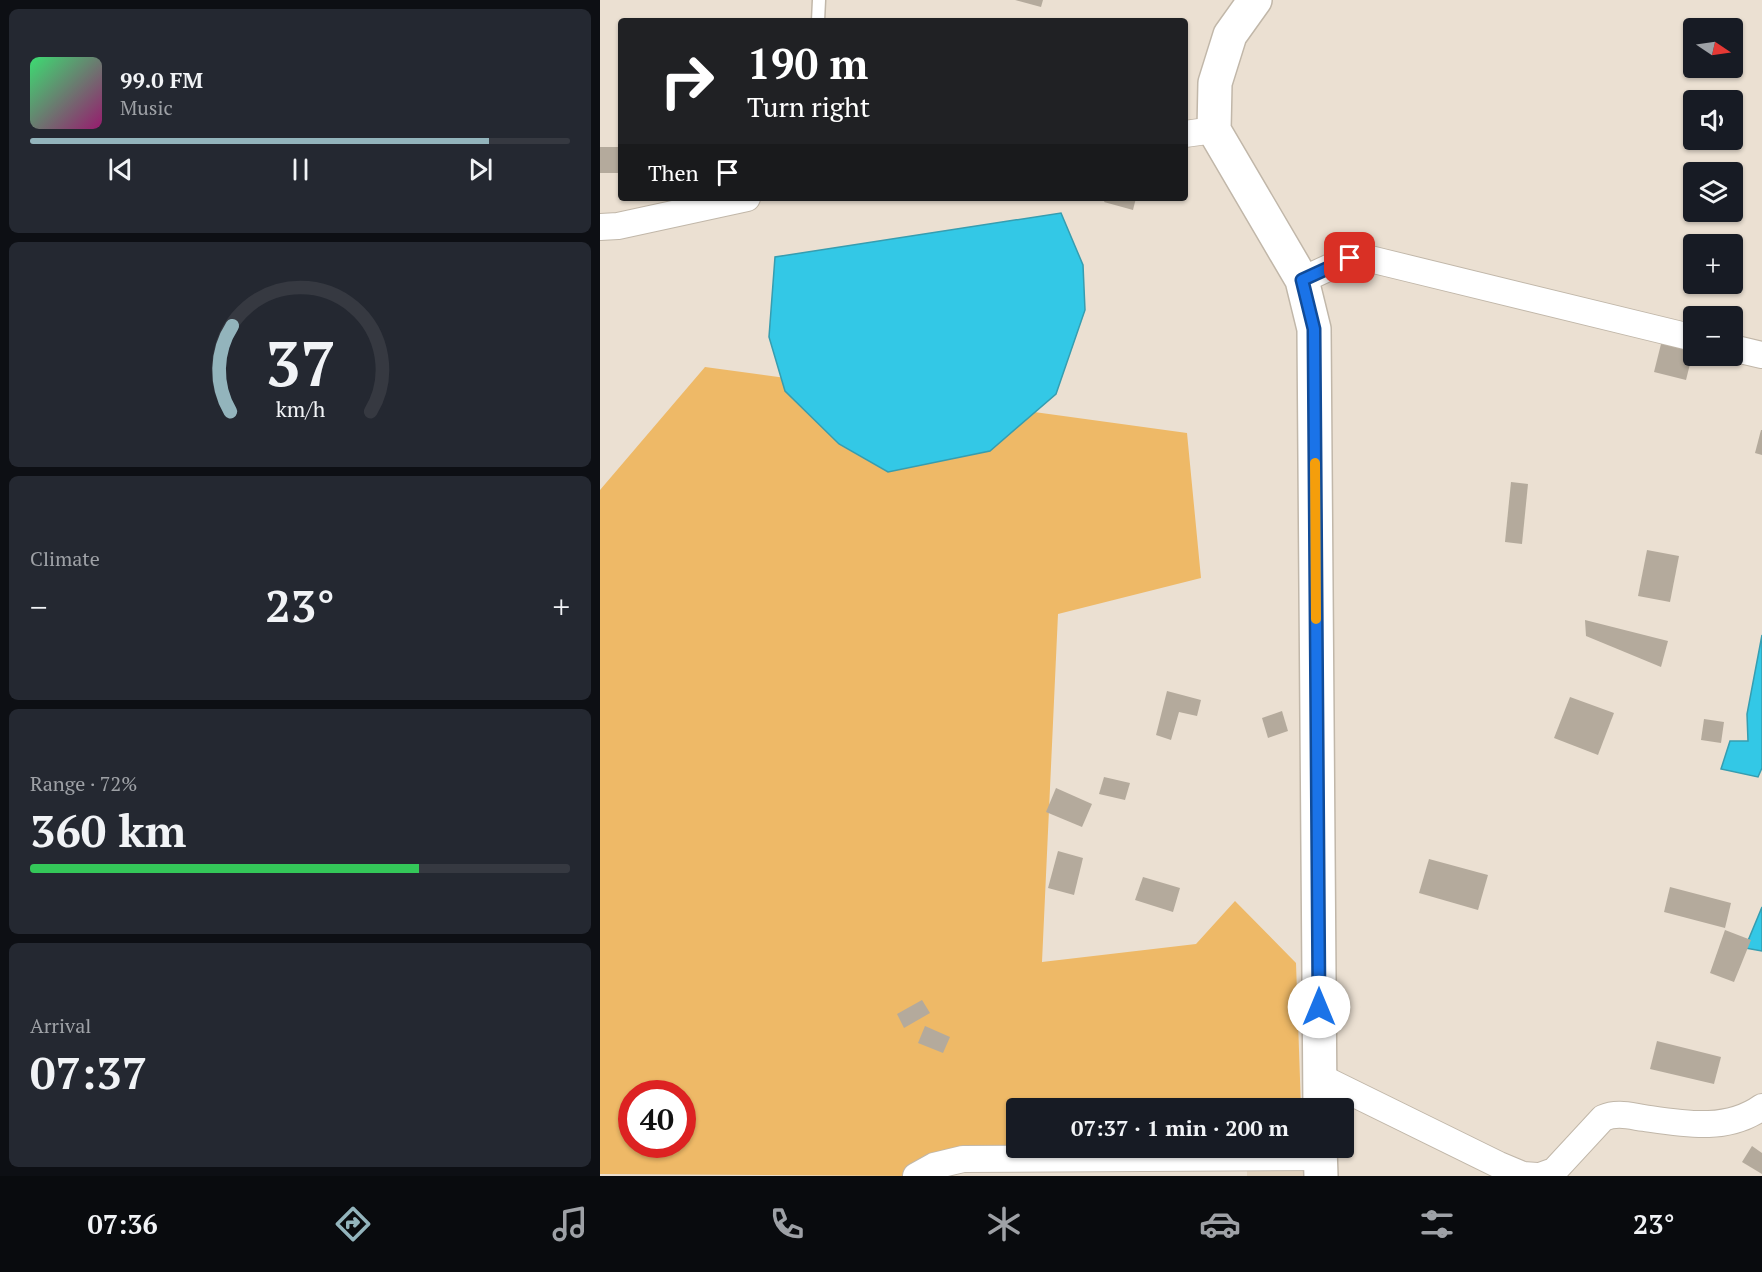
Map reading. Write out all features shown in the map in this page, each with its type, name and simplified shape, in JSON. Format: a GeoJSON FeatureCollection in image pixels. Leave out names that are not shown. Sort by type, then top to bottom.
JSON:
{"type":"FeatureCollection","features":[{"type":"Feature","properties":{"kind":"street"},"geometry":{"type":"LineString","coordinates":[[1255,0],[1230,35],[1199,132],[1302,280],[1314,329],[1320,1093],[1523,1175],[1538,1176],[1554,1171],[1603,1118],[1614,1113],[1716,1125],[1750,1115],[1762,1107]]}},
{"type":"Feature","properties":{"kind":"street"},"geometry":{"type":"LineString","coordinates":[[600,227],[618,226],[733,201]]}},
{"type":"Feature","properties":{"kind":"street"},"geometry":{"type":"LineString","coordinates":[[1302,280],[1350,258],[1370,259],[1683,335]]}},
{"type":"Feature","properties":{"kind":"street"},"geometry":{"type":"LineString","coordinates":[[1743,351],[1762,355]]}},
{"type":"Feature","properties":{"kind":"street"},"geometry":{"type":"LineString","coordinates":[[916,1176],[934,1166],[963,1159],[1320,1160]]}},
{"type":"Feature","properties":{"kind":"lane"},"geometry":{"type":"LineString","coordinates":[[818,18],[819,0]]}},
{"type":"Feature","properties":{"kind":"shaded area"},"geometry":{"type":"Polygon","coordinates":[[[705,367],[1187,433],[1201,578],[1058,614],[1042,962],[1196,944],[1235,901],[1296,963],[1301,1098],[1006,1098],[1006,1146],[915,1176],[600,1174],[600,490],[705,367]]]}},
{"type":"Feature","properties":{"kind":"shaded area"},"geometry":{"type":"Polygon","coordinates":[[[1311,1168],[1311,1176],[1247,1176],[1247,1171],[1311,1168]]]}},
{"type":"Feature","properties":{"kind":"water"},"geometry":{"type":"Polygon","coordinates":[[[1061,213],[1083,265],[1085,310],[1056,394],[990,451],[888,472],[839,444],[785,391],[769,337],[775,257],[1061,213]]]}},
{"type":"Feature","properties":{"kind":"water"},"geometry":{"type":"Polygon","coordinates":[[[1762,635],[1762,768],[1758,777],[1721,769],[1730,741],[1748,741],[1747,714],[1762,635]]]}},
{"type":"Feature","properties":{"kind":"water"},"geometry":{"type":"Polygon","coordinates":[[[1762,907],[1762,951],[1745,948],[1762,907]]]}},
{"type":"Feature","properties":{"kind":"building"},"geometry":{"type":"Polygon","coordinates":[[[1015,0],[1043,0],[1041,7],[1015,0]]]}},
{"type":"Feature","properties":{"kind":"building"},"geometry":{"type":"Polygon","coordinates":[[[600,147],[618,147],[618,173],[600,173],[600,147]]]}},
{"type":"Feature","properties":{"kind":"building"},"geometry":{"type":"Polygon","coordinates":[[[1104,201],[1135,201],[1133,210],[1104,201]]]}},
{"type":"Feature","properties":{"kind":"building"},"geometry":{"type":"Polygon","coordinates":[[[1662,340],[1683,345],[1683,366],[1690,366],[1686,380],[1654,372],[1662,340]]]}},
{"type":"Feature","properties":{"kind":"building"},"geometry":{"type":"Polygon","coordinates":[[[1762,430],[1762,455],[1755,453],[1762,430]]]}},
{"type":"Feature","properties":{"kind":"building"},"geometry":{"type":"Polygon","coordinates":[[[1511,482],[1528,484],[1522,544],[1505,542],[1511,482]]]}},
{"type":"Feature","properties":{"kind":"building"},"geometry":{"type":"Polygon","coordinates":[[[1647,550],[1679,556],[1670,602],[1638,596],[1647,550]]]}},
{"type":"Feature","properties":{"kind":"building"},"geometry":{"type":"Polygon","coordinates":[[[1585,620],[1668,641],[1661,667],[1586,636],[1585,620]]]}},
{"type":"Feature","properties":{"kind":"building"},"geometry":{"type":"Polygon","coordinates":[[[1167,691],[1201,700],[1197,716],[1179,712],[1171,740],[1156,735],[1167,691]]]}},
{"type":"Feature","properties":{"kind":"building"},"geometry":{"type":"Polygon","coordinates":[[[1570,697],[1614,713],[1598,755],[1554,738],[1570,697]]]}},
{"type":"Feature","properties":{"kind":"building"},"geometry":{"type":"Polygon","coordinates":[[[1282,711],[1288,731],[1268,738],[1262,718],[1282,711]]]}},
{"type":"Feature","properties":{"kind":"building"},"geometry":{"type":"Polygon","coordinates":[[[1704,719],[1724,722],[1721,743],[1701,740],[1704,719]]]}},
{"type":"Feature","properties":{"kind":"building"},"geometry":{"type":"Polygon","coordinates":[[[1104,777],[1130,783],[1125,800],[1099,794],[1104,777]]]}},
{"type":"Feature","properties":{"kind":"building"},"geometry":{"type":"Polygon","coordinates":[[[1056,788],[1092,804],[1082,827],[1046,812],[1056,788]]]}},
{"type":"Feature","properties":{"kind":"building"},"geometry":{"type":"Polygon","coordinates":[[[1058,851],[1083,858],[1074,895],[1048,888],[1058,851]]]}},
{"type":"Feature","properties":{"kind":"building"},"geometry":{"type":"Polygon","coordinates":[[[1429,859],[1488,875],[1478,910],[1419,893],[1429,859]]]}},
{"type":"Feature","properties":{"kind":"building"},"geometry":{"type":"Polygon","coordinates":[[[1143,877],[1180,888],[1173,912],[1135,900],[1143,877]]]}},
{"type":"Feature","properties":{"kind":"building"},"geometry":{"type":"Polygon","coordinates":[[[1670,887],[1731,903],[1725,928],[1664,912],[1670,887]]]}},
{"type":"Feature","properties":{"kind":"building"},"geometry":{"type":"Polygon","coordinates":[[[1725,930],[1751,940],[1734,982],[1710,973],[1725,930]]]}},
{"type":"Feature","properties":{"kind":"building"},"geometry":{"type":"Polygon","coordinates":[[[922,1000],[930,1013],[904,1028],[897,1014],[922,1000]]]}},
{"type":"Feature","properties":{"kind":"building"},"geometry":{"type":"Polygon","coordinates":[[[925,1026],[950,1037],[943,1053],[918,1043],[925,1026]]]}},
{"type":"Feature","properties":{"kind":"building"},"geometry":{"type":"Polygon","coordinates":[[[1657,1041],[1721,1057],[1714,1084],[1650,1069],[1657,1041]]]}},
{"type":"Feature","properties":{"kind":"building"},"geometry":{"type":"Polygon","coordinates":[[[1752,1146],[1762,1153],[1762,1174],[1742,1162],[1752,1146]]]}},
{"type":"Feature","properties":{"kind":"slow traffic"},"geometry":{"type":"LineString","coordinates":[[1315,463],[1316,619]]}},
{"type":"Feature","properties":{"kind":"route"},"geometry":{"type":"LineString","coordinates":[[1319,1007],[1314,329],[1302,280],[1350,258]]}}]}
